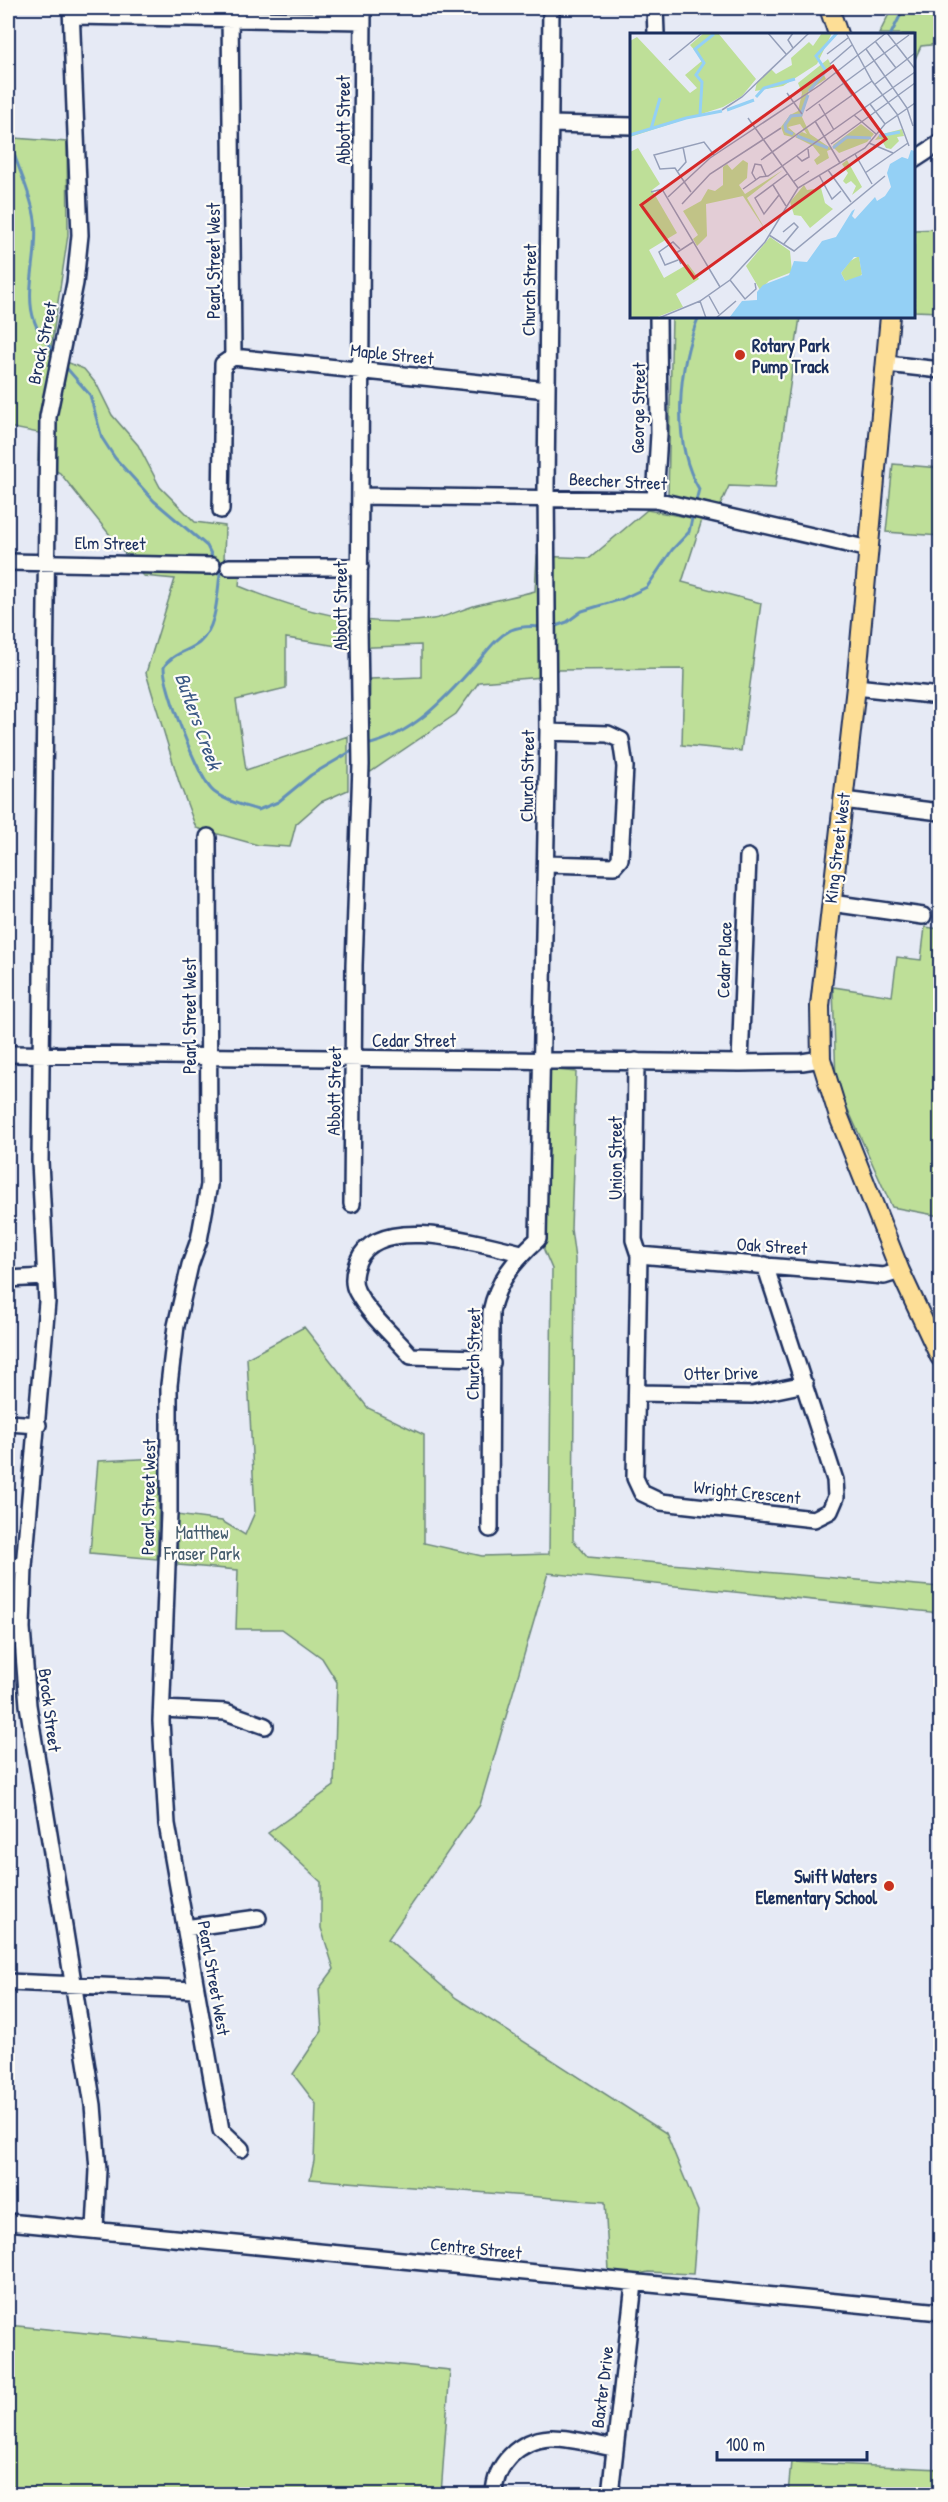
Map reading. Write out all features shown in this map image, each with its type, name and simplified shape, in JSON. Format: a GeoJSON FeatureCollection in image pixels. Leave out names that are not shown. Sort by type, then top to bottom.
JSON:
{"type":"FeatureCollection","features":[{"type":"Feature","properties":{"kind":"main road"},"geometry":{"type":"LineString","coordinates":[[829,8],[838,33]]}},
{"type":"Feature","properties":{"kind":"main road","name":"King Street West"},"geometry":{"type":"LineString","coordinates":[[890,318],[856,687],[820,1006],[821,1059],[839,1117],[900,1271],[940,1357]]}},
{"type":"Feature","properties":{"kind":"street","name":"Church Street"},"geometry":{"type":"LineString","coordinates":[[490,1529],[491,1312],[495,1291],[521,1253],[538,1239],[548,732],[546,498],[551,8]]}},
{"type":"Feature","properties":{"kind":"street"},"geometry":{"type":"LineString","coordinates":[[655,8],[656,33]]}},
{"type":"Feature","properties":{"kind":"street"},"geometry":{"type":"LineString","coordinates":[[72,12],[363,14]]}},
{"type":"Feature","properties":{"kind":"street","name":"Brock Street"},"geometry":{"type":"LineString","coordinates":[[72,12],[80,235],[75,283],[63,342],[55,368],[48,417],[45,561],[40,1161],[47,1302],[24,1567],[22,1628],[28,1705],[93,2105],[98,2170],[95,2229]]}},
{"type":"Feature","properties":{"kind":"street","name":"Pearl Street West"},"geometry":{"type":"LineString","coordinates":[[221,510],[223,364],[232,357],[230,13]]}},
{"type":"Feature","properties":{"kind":"street","name":"Abbott Street"},"geometry":{"type":"LineString","coordinates":[[352,1204],[361,765],[363,14]]}},
{"type":"Feature","properties":{"kind":"street"},"geometry":{"type":"LineString","coordinates":[[550,124],[630,126]]}},
{"type":"Feature","properties":{"kind":"street"},"geometry":{"type":"LineString","coordinates":[[915,159],[940,143]]}},
{"type":"Feature","properties":{"kind":"street","name":"George Street"},"geometry":{"type":"LineString","coordinates":[[655,500],[659,434],[658,318]]}},
{"type":"Feature","properties":{"kind":"street","name":"Maple Street"},"geometry":{"type":"LineString","coordinates":[[232,357],[547,390]]}},
{"type":"Feature","properties":{"kind":"street"},"geometry":{"type":"LineString","coordinates":[[887,364],[940,370]]}},
{"type":"Feature","properties":{"kind":"street","name":"Beecher Street"},"geometry":{"type":"LineString","coordinates":[[360,496],[655,500],[869,549]]}},
{"type":"Feature","properties":{"kind":"street","name":"Elm Street"},"geometry":{"type":"LineString","coordinates":[[8,562],[45,561],[212,567]]}},
{"type":"Feature","properties":{"kind":"street"},"geometry":{"type":"LineString","coordinates":[[229,567],[360,567]]}},
{"type":"Feature","properties":{"kind":"street"},"geometry":{"type":"LineString","coordinates":[[856,687],[940,696]]}},
{"type":"Feature","properties":{"kind":"street"},"geometry":{"type":"LineString","coordinates":[[546,864],[614,866],[620,859],[625,767],[621,740],[608,734],[548,732]]}},
{"type":"Feature","properties":{"kind":"street"},"geometry":{"type":"LineString","coordinates":[[843,800],[940,812]]}},
{"type":"Feature","properties":{"kind":"street","name":"Pearl Street West"},"geometry":{"type":"LineString","coordinates":[[208,837],[209,1185],[199,1240],[190,1265],[176,1326],[169,1385],[169,1512],[162,1709],[167,1824],[195,1990],[221,2130],[241,2150]]}},
{"type":"Feature","properties":{"kind":"street","name":"Cedar Place"},"geometry":{"type":"LineString","coordinates":[[740,1064],[748,857]]}},
{"type":"Feature","properties":{"kind":"street"},"geometry":{"type":"LineString","coordinates":[[831,903],[923,916]]}},
{"type":"Feature","properties":{"kind":"street","name":"Cedar Street"},"geometry":{"type":"LineString","coordinates":[[8,1054],[740,1064],[802,1062],[821,1059]]}},
{"type":"Feature","properties":{"kind":"street","name":"Union Street"},"geometry":{"type":"LineString","coordinates":[[636,1061],[634,1240],[639,1255]]}},
{"type":"Feature","properties":{"kind":"street"},"geometry":{"type":"LineString","coordinates":[[492,1363],[479,1358],[411,1356],[356,1291],[354,1274],[359,1259],[369,1245],[384,1237],[400,1234],[460,1239],[521,1253]]}},
{"type":"Feature","properties":{"kind":"street","name":"Oak Street"},"geometry":{"type":"LineString","coordinates":[[639,1255],[884,1276],[900,1271]]}},
{"type":"Feature","properties":{"kind":"street","name":"Wright Crescent"},"geometry":{"type":"LineString","coordinates":[[639,1255],[635,1478],[642,1493],[661,1502],[814,1519],[830,1511],[836,1497],[835,1480],[765,1265]]}},
{"type":"Feature","properties":{"kind":"street"},"geometry":{"type":"LineString","coordinates":[[8,1279],[45,1276]]}},
{"type":"Feature","properties":{"kind":"street","name":"Otter Drive"},"geometry":{"type":"LineString","coordinates":[[638,1393],[752,1395],[805,1384]]}},
{"type":"Feature","properties":{"kind":"street"},"geometry":{"type":"LineString","coordinates":[[8,1423],[38,1425]]}},
{"type":"Feature","properties":{"kind":"street"},"geometry":{"type":"LineString","coordinates":[[8,1565],[24,1567]]}},
{"type":"Feature","properties":{"kind":"street"},"geometry":{"type":"LineString","coordinates":[[162,1709],[226,1712],[265,1726]]}},
{"type":"Feature","properties":{"kind":"street"},"geometry":{"type":"LineString","coordinates":[[185,1928],[258,1918]]}},
{"type":"Feature","properties":{"kind":"street"},"geometry":{"type":"LineString","coordinates":[[8,1982],[195,1990]]}},
{"type":"Feature","properties":{"kind":"street","name":"Centre Street"},"geometry":{"type":"LineString","coordinates":[[8,2222],[940,2312]]}},
{"type":"Feature","properties":{"kind":"street","name":"Baxter Drive"},"geometry":{"type":"LineString","coordinates":[[613,2494],[611,2485],[634,2284]]}},
{"type":"Feature","properties":{"kind":"street"},"geometry":{"type":"LineString","coordinates":[[494,2494],[494,2480],[506,2459],[525,2445],[550,2438],[615,2448]]}},
{"type":"Feature","properties":{"kind":"green space"},"geometry":{"type":"Polygon","coordinates":[[[892,8],[940,8],[940,44],[921,46],[915,59],[915,33],[880,33],[892,8]]]}},
{"type":"Feature","properties":{"kind":"green space"},"geometry":{"type":"Polygon","coordinates":[[[8,16],[14,138],[67,142],[68,235],[50,355],[84,369],[97,385],[112,415],[138,445],[160,487],[195,522],[225,526],[224,560],[230,575],[240,575],[239,586],[286,603],[334,616],[383,622],[433,619],[477,605],[535,591],[537,556],[590,558],[647,510],[702,520],[682,582],[761,603],[741,751],[682,745],[684,669],[556,670],[556,676],[479,682],[456,714],[369,773],[370,679],[421,677],[421,645],[350,648],[286,638],[286,688],[236,700],[246,770],[348,736],[348,790],[321,802],[296,824],[290,847],[258,845],[196,828],[179,782],[146,673],[175,579],[143,576],[60,473],[38,461],[39,433],[8,427],[8,16]]]}},
{"type":"Feature","properties":{"kind":"green space"},"geometry":{"type":"Polygon","coordinates":[[[940,229],[940,312],[915,311],[915,230],[940,229]]]}},
{"type":"Feature","properties":{"kind":"green space"},"geometry":{"type":"Polygon","coordinates":[[[672,318],[800,318],[775,488],[729,486],[720,506],[668,495],[672,318]]]}},
{"type":"Feature","properties":{"kind":"green space"},"geometry":{"type":"Polygon","coordinates":[[[893,464],[940,468],[940,536],[886,532],[893,464]]]}},
{"type":"Feature","properties":{"kind":"green space"},"geometry":{"type":"Polygon","coordinates":[[[925,927],[940,929],[940,1216],[892,1207],[836,1083],[833,987],[892,996],[897,957],[921,960],[925,927]]]}},
{"type":"Feature","properties":{"kind":"green space","name":"Matthew Fraser Park"},"geometry":{"type":"Polygon","coordinates":[[[546,1069],[576,1072],[571,1229],[575,1259],[573,1540],[588,1557],[940,1587],[940,1613],[548,1573],[480,1805],[388,1939],[456,1998],[666,2133],[698,2211],[693,2274],[648,2272],[626,2277],[609,2271],[605,2202],[310,2179],[314,2161],[316,2104],[293,2074],[322,2031],[319,1989],[334,1969],[321,1928],[321,1882],[268,1833],[334,1786],[337,1682],[322,1658],[282,1629],[236,1629],[238,1570],[178,1565],[177,1515],[222,1521],[245,1535],[255,1512],[247,1358],[304,1327],[368,1408],[424,1435],[424,1543],[482,1556],[549,1554],[552,1269],[544,1250],[546,1069]]]}},
{"type":"Feature","properties":{"kind":"green space"},"geometry":{"type":"Polygon","coordinates":[[[160,1458],[157,1559],[90,1553],[98,1461],[160,1458]]]}},
{"type":"Feature","properties":{"kind":"green space"},"geometry":{"type":"Polygon","coordinates":[[[8,2325],[450,2370],[441,2494],[8,2494],[8,2325]]]}},
{"type":"Feature","properties":{"kind":"green space"},"geometry":{"type":"Polygon","coordinates":[[[791,2462],[940,2469],[940,2494],[788,2494],[791,2462]]]}},
{"type":"Feature","properties":{"kind":"waterway","name":"Butlers Creek"},"geometry":{"type":"LineString","coordinates":[[892,33],[904,8]]}},
{"type":"Feature","properties":{"kind":"waterway","name":"Butlers Creek"},"geometry":{"type":"LineString","coordinates":[[8,135],[30,198],[35,220],[36,238],[31,288],[34,320],[42,336],[55,352]]}},
{"type":"Feature","properties":{"kind":"waterway","name":"Butlers Creek"},"geometry":{"type":"LineString","coordinates":[[695,505],[699,489],[684,449],[681,404],[686,358],[698,318]]}},
{"type":"Feature","properties":{"kind":"waterway","name":"Butlers Creek"},"geometry":{"type":"LineString","coordinates":[[64,365],[90,395],[102,438],[115,458],[154,501],[207,546],[214,560]]}},
{"type":"Feature","properties":{"kind":"waterway","name":"Butlers Creek"},"geometry":{"type":"LineString","coordinates":[[553,627],[567,622],[582,611],[622,599],[647,587],[672,550],[689,532],[693,514]]}},
{"type":"Feature","properties":{"kind":"waterway","name":"Butlers Creek"},"geometry":{"type":"LineString","coordinates":[[218,569],[220,574],[217,602],[213,620],[205,637],[195,646],[171,659],[164,667],[169,693],[191,753],[214,792],[235,803],[258,810],[278,802],[311,775],[357,748]]}},
{"type":"Feature","properties":{"kind":"waterway","name":"Butlers Creek"},"geometry":{"type":"LineString","coordinates":[[366,745],[398,733],[426,714],[452,691],[505,633],[518,628],[543,627]]}},
{"type":"Feature","properties":{"kind":"place","name":"Rotary Park Pump Track"},"geometry":{"type":"Point","coordinates":[740,355]}},
{"type":"Feature","properties":{"kind":"place","name":"Swift Waters Elementary School"},"geometry":{"type":"Point","coordinates":[889,1886]}}]}
